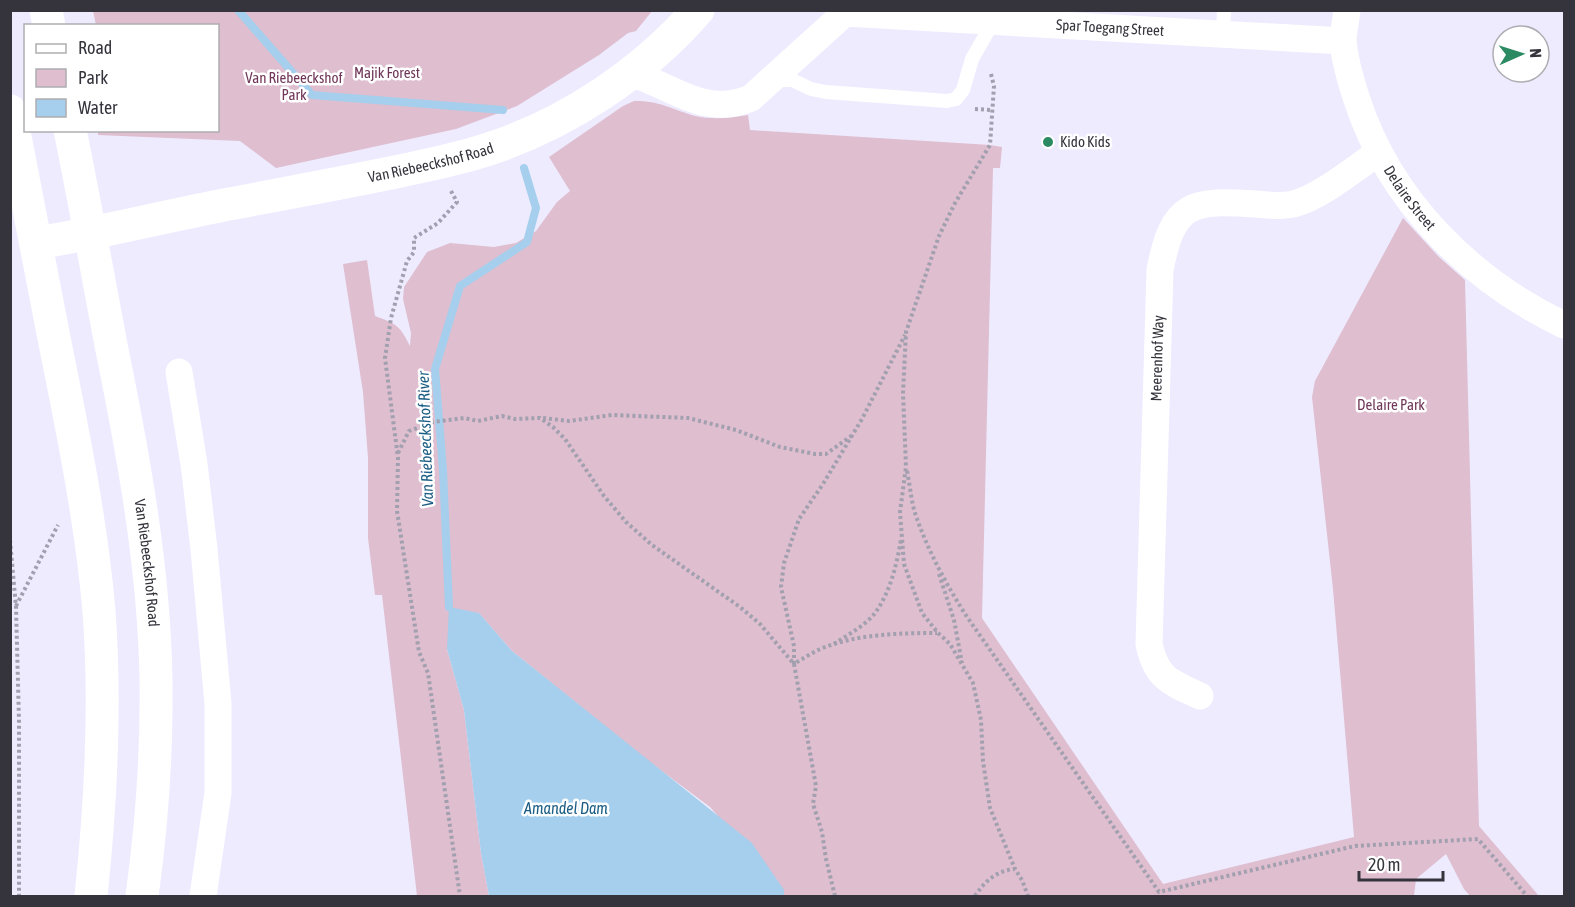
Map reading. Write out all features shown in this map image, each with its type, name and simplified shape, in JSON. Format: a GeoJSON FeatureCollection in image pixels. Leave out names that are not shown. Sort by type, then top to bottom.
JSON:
{"type":"FeatureCollection","features":[{"type":"Feature","properties":{"kind":"street","name":"Van Riebeeckshof Road"},"geometry":{"type":"LineString","coordinates":[[37,243],[443,162],[489,149],[539,128],[586,104],[661,48],[698,10]]}},
{"type":"Feature","properties":{"kind":"street","name":"Delaire Street"},"geometry":{"type":"LineString","coordinates":[[1347,10],[1343,41],[1353,89],[1361,113],[1379,152],[1412,204],[1455,252],[1504,292],[1564,325]]}},
{"type":"Feature","properties":{"kind":"street","name":"Spar Toegang Street"},"geometry":{"type":"LineString","coordinates":[[630,73],[699,102],[718,105],[735,104],[751,98],[844,12],[993,22],[1223,23],[1343,41]]}},
{"type":"Feature","properties":{"kind":"street"},"geometry":{"type":"LineString","coordinates":[[10,111],[87,512],[99,609],[102,761],[98,834],[91,897]]}},
{"type":"Feature","properties":{"kind":"street","name":"Van Riebeeckshof Road"},"geometry":{"type":"LineString","coordinates":[[70,132],[129,432],[153,620],[156,678],[155,746],[152,805],[142,897]]}},
{"type":"Feature","properties":{"kind":"street","name":"Meerenhof Way"},"geometry":{"type":"LineString","coordinates":[[1200,696],[1163,678],[1152,658],[1149,644],[1160,270],[1168,237],[1185,212],[1196,205],[1208,202],[1227,202],[1283,206],[1305,201],[1379,152]]}},
{"type":"Feature","properties":{"kind":"street"},"geometry":{"type":"LineString","coordinates":[[178,372],[194,464],[219,704],[218,792],[203,897]]}},
{"type":"Feature","properties":{"kind":"lane"},"geometry":{"type":"LineString","coordinates":[[772,80],[792,80],[811,89],[826,92],[947,101],[956,99],[963,90],[972,59],[993,22]]}},
{"type":"Feature","properties":{"kind":"path"},"geometry":{"type":"LineString","coordinates":[[835,897],[822,832],[813,804],[816,786],[794,664],[794,646],[781,587],[784,563],[799,519],[853,435],[906,332],[939,236],[955,203],[990,145],[993,87],[991,66]]}},
{"type":"Feature","properties":{"kind":"path"},"geometry":{"type":"LineString","coordinates":[[443,162],[451,192],[457,202],[438,223],[414,238],[414,252],[407,261],[391,318],[385,358],[397,455],[397,511],[419,652],[428,673],[460,897]]}},
{"type":"Feature","properties":{"kind":"path"},"geometry":{"type":"LineString","coordinates":[[906,332],[903,393],[906,467],[914,510],[933,555],[945,581],[965,614],[1159,892],[1355,846],[1478,839],[1527,897]]}},
{"type":"Feature","properties":{"kind":"path"},"geometry":{"type":"LineString","coordinates":[[397,455],[409,431],[433,422],[464,418],[478,421],[502,416],[554,421],[612,415],[688,418],[736,430],[780,447],[815,454],[826,454],[853,435]]}},
{"type":"Feature","properties":{"kind":"path"},"geometry":{"type":"LineString","coordinates":[[540,418],[553,427],[565,440],[604,496],[626,522],[652,545],[740,607],[760,624],[794,664]]}},
{"type":"Feature","properties":{"kind":"path"},"geometry":{"type":"LineString","coordinates":[[906,467],[900,512],[904,564],[922,613],[950,644],[973,683],[981,720],[983,761],[990,808],[1028,897]]}},
{"type":"Feature","properties":{"kind":"path"},"geometry":{"type":"LineString","coordinates":[[16,607],[59,522]]}},
{"type":"Feature","properties":{"kind":"path"},"geometry":{"type":"LineString","coordinates":[[831,646],[855,631],[874,614],[886,593],[898,561],[902,531]]}},
{"type":"Feature","properties":{"kind":"path"},"geometry":{"type":"LineString","coordinates":[[10,540],[16,607],[20,758],[19,897]]}},
{"type":"Feature","properties":{"kind":"path"},"geometry":{"type":"LineString","coordinates":[[933,555],[954,620],[963,667]]}},
{"type":"Feature","properties":{"kind":"path"},"geometry":{"type":"LineString","coordinates":[[794,664],[820,649],[880,635],[938,633]]}},
{"type":"Feature","properties":{"kind":"path"},"geometry":{"type":"LineString","coordinates":[[975,897],[982,884],[997,874],[1015,869]]}},
{"type":"Feature","properties":{"kind":"green space","name":"Majik Forest"},"geometry":{"type":"Polygon","coordinates":[[[93,10],[652,11],[636,31],[628,33],[599,55],[517,106],[456,129],[276,168],[240,141],[98,135],[98,132],[219,132],[219,24],[96,24],[93,10]]]}},
{"type":"Feature","properties":{"kind":"green space","name":"Delaire Park"},"geometry":{"type":"Polygon","coordinates":[[[634,101],[659,104],[702,117],[721,118],[748,115],[750,130],[1002,147],[1000,168],[993,168],[982,618],[1163,884],[1354,837],[1333,589],[1312,397],[1315,381],[1403,218],[1439,257],[1465,280],[1479,826],[1539,896],[1470,896],[1446,854],[1416,879],[1414,896],[784,896],[783,890],[710,807],[643,757],[512,651],[479,613],[447,649],[464,710],[481,853],[489,896],[417,896],[382,595],[375,595],[368,538],[368,458],[363,392],[343,264],[367,260],[375,316],[397,326],[410,346],[411,333],[403,299],[404,287],[427,252],[450,243],[494,247],[516,243],[536,231],[557,202],[570,191],[549,157],[623,106],[634,101]]]}},
{"type":"Feature","properties":{"kind":"water","name":"Amandel Dam"},"geometry":{"type":"Polygon","coordinates":[[[449,607],[479,613],[512,651],[752,843],[784,890],[784,896],[489,896],[481,853],[464,710],[447,649],[449,607]]]}},
{"type":"Feature","properties":{"kind":"waterway","name":"Van Riebeeckshof River"},"geometry":{"type":"LineString","coordinates":[[238,10],[312,95],[503,110]]}},
{"type":"Feature","properties":{"kind":"waterway","name":"Van Riebeeckshof River"},"geometry":{"type":"LineString","coordinates":[[449,607],[443,470],[435,369],[460,286],[527,242],[536,208],[524,168]]}},
{"type":"Feature","properties":{"kind":"place","name":"Kido Kids"},"geometry":{"type":"Point","coordinates":[1048,142]}},
{"type":"Feature","properties":{"kind":"park label","name":"Van Riebeeckshof Park"},"geometry":{"type":"Point","coordinates":[294,86]}}]}
